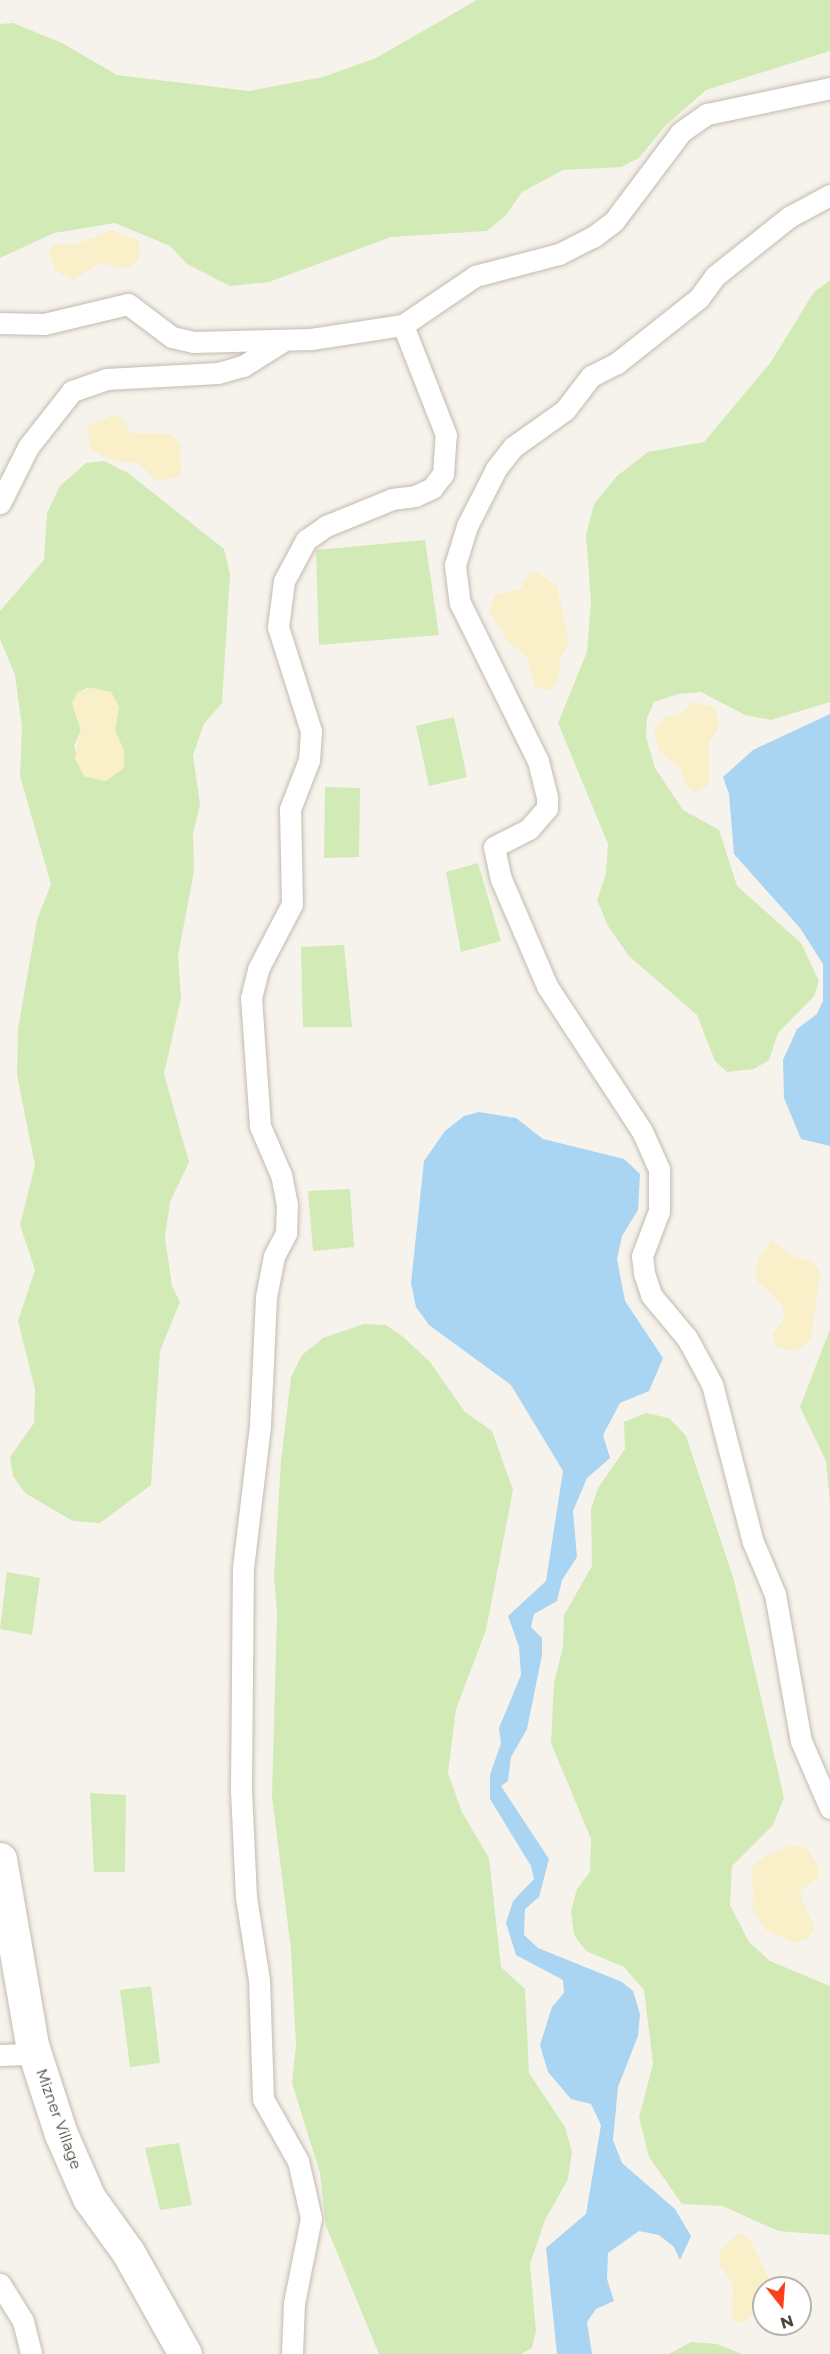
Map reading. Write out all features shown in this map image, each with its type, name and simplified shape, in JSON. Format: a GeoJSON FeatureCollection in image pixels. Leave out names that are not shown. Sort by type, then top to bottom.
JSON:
{"type":"FeatureCollection","features":[{"type":"Feature","properties":{"kind":"street","name":"Mizner Village"},"geometry":{"type":"LineString","coordinates":[[0,1859],[35,2054],[89,2198],[128,2252],[185,2354]]}},
{"type":"Feature","properties":{"kind":"lane"},"geometry":{"type":"LineString","coordinates":[[0,323],[44,324],[128,304],[172,337],[193,342],[285,340],[403,326],[475,276],[559,254],[593,237],[614,221],[681,132],[707,114],[830,88]]}},
{"type":"Feature","properties":{"kind":"lane"},"geometry":{"type":"LineString","coordinates":[[830,195],[789,217],[715,276],[699,298],[617,363],[591,376],[565,410],[513,447],[467,526],[456,565],[460,603],[538,761],[547,798],[547,808],[529,829],[494,847],[501,879],[543,979],[642,1131],[659,1169],[659,1211],[642,1256],[644,1273],[651,1295],[687,1338],[712,1384],[753,1542],[777,1603],[801,1740],[830,1808]]}},
{"type":"Feature","properties":{"kind":"lane"},"geometry":{"type":"LineString","coordinates":[[292,2354],[294,2303],[311,2218],[298,2161],[263,2100],[258,2058],[259,1980],[246,1897],[241,1789],[244,1556],[260,1425],[266,1298],[274,1256],[286,1233],[287,1205],[281,1175],[260,1126],[251,998],[258,969],[292,904],[291,809],[309,760],[312,731],[278,627],[284,581],[306,540],[326,526],[392,499],[415,496],[432,488],[443,474],[446,435],[403,326]]}},
{"type":"Feature","properties":{"kind":"lane"},"geometry":{"type":"LineString","coordinates":[[0,503],[28,447],[72,390],[106,379],[218,373],[243,366],[285,340]]}},
{"type":"Feature","properties":{"kind":"lane"},"geometry":{"type":"LineString","coordinates":[[0,2055],[35,2054]]}},
{"type":"Feature","properties":{"kind":"lane"},"geometry":{"type":"LineString","coordinates":[[0,2284],[23,2321],[31,2354]]}},
{"type":"Feature","properties":{"kind":"green space"},"geometry":{"type":"Polygon","coordinates":[[[477,0],[830,0],[830,51],[706,90],[665,126],[639,158],[621,167],[563,170],[522,192],[506,215],[487,231],[391,237],[269,282],[230,286],[187,264],[170,246],[115,223],[54,233],[0,258],[0,24],[13,23],[62,43],[117,75],[249,91],[323,77],[376,58],[477,0]]]}},
{"type":"Feature","properties":{"kind":"green space"},"geometry":{"type":"Polygon","coordinates":[[[830,280],[830,702],[771,720],[745,715],[701,692],[678,694],[654,702],[647,718],[646,737],[655,768],[683,810],[719,830],[737,886],[801,943],[819,981],[814,996],[778,1033],[769,1060],[754,1069],[727,1072],[715,1061],[697,1015],[629,956],[608,926],[597,900],[606,874],[608,844],[558,723],[587,652],[591,601],[586,535],[594,504],[617,476],[648,452],[704,442],[771,362],[814,292],[830,280]]]}},
{"type":"Feature","properties":{"kind":"green space"},"geometry":{"type":"Polygon","coordinates":[[[104,461],[128,473],[224,549],[230,574],[222,703],[204,724],[193,755],[200,805],[193,834],[194,871],[178,956],[181,998],[164,1074],[189,1162],[170,1202],[165,1237],[172,1286],[180,1302],[160,1351],[151,1485],[100,1523],[73,1521],[25,1493],[13,1476],[10,1457],[34,1423],[35,1389],[18,1321],[35,1270],[20,1225],[35,1165],[17,1075],[18,1029],[37,920],[51,884],[20,776],[22,727],[15,675],[0,639],[0,611],[44,560],[47,513],[60,486],[86,463],[104,461]],[[87,688],[77,693],[73,707],[81,730],[74,746],[84,776],[106,781],[124,751],[115,730],[119,707],[111,692],[87,688]]]}},
{"type":"Feature","properties":{"kind":"green space"},"geometry":{"type":"Polygon","coordinates":[[[425,540],[439,635],[319,645],[316,550],[425,540]]]}},
{"type":"Feature","properties":{"kind":"green space"},"geometry":{"type":"Polygon","coordinates":[[[454,717],[467,777],[429,786],[416,726],[454,717]]]}},
{"type":"Feature","properties":{"kind":"green space"},"geometry":{"type":"Polygon","coordinates":[[[325,787],[360,788],[359,857],[324,858],[325,787]]]}},
{"type":"Feature","properties":{"kind":"green space"},"geometry":{"type":"Polygon","coordinates":[[[478,863],[501,941],[461,952],[446,872],[478,863]]]}},
{"type":"Feature","properties":{"kind":"green space"},"geometry":{"type":"Polygon","coordinates":[[[344,945],[352,1027],[303,1027],[301,947],[344,945]]]}},
{"type":"Feature","properties":{"kind":"green space"},"geometry":{"type":"Polygon","coordinates":[[[350,1189],[354,1247],[313,1251],[308,1191],[350,1189]]]}},
{"type":"Feature","properties":{"kind":"green space"},"geometry":{"type":"Polygon","coordinates":[[[364,1324],[386,1325],[402,1336],[430,1362],[465,1412],[492,1431],[513,1490],[486,1630],[456,1709],[448,1773],[462,1812],[489,1858],[501,1967],[525,1989],[529,2073],[565,2127],[572,2152],[568,2179],[545,2220],[530,2264],[536,2331],[532,2348],[521,2354],[379,2354],[326,2226],[320,2173],[292,2083],[296,2045],[291,1950],[272,1796],[277,1613],[274,1577],[281,1461],[291,1377],[302,1355],[323,1338],[364,1324]]]}},
{"type":"Feature","properties":{"kind":"green space"},"geometry":{"type":"Polygon","coordinates":[[[830,1329],[830,1504],[826,1461],[800,1407],[830,1329]]]}},
{"type":"Feature","properties":{"kind":"green space"},"geometry":{"type":"Polygon","coordinates":[[[646,1413],[669,1418],[686,1436],[734,1580],[784,1798],[773,1825],[732,1866],[730,1905],[749,1942],[770,1961],[830,1986],[830,2235],[778,2231],[723,2206],[682,2204],[649,2157],[639,2117],[653,2064],[644,1990],[624,1967],[586,1951],[574,1935],[571,1911],[577,1889],[590,1872],[591,1839],[551,1743],[554,1683],[563,1647],[564,1615],[592,1566],[591,1509],[598,1488],[625,1449],[624,1422],[646,1413]]]}},
{"type":"Feature","properties":{"kind":"green space"},"geometry":{"type":"Polygon","coordinates":[[[7,1572],[40,1578],[32,1635],[0,1629],[7,1572]]]}},
{"type":"Feature","properties":{"kind":"green space"},"geometry":{"type":"Polygon","coordinates":[[[90,1793],[126,1795],[125,1872],[94,1872],[90,1793]]]}},
{"type":"Feature","properties":{"kind":"green space"},"geometry":{"type":"Polygon","coordinates":[[[151,1986],[160,2063],[130,2067],[120,1990],[151,1986]]]}},
{"type":"Feature","properties":{"kind":"green space"},"geometry":{"type":"Polygon","coordinates":[[[179,2143],[192,2205],[160,2210],[145,2148],[179,2143]]]}},
{"type":"Feature","properties":{"kind":"green space"},"geometry":{"type":"Polygon","coordinates":[[[691,2342],[717,2344],[742,2354],[669,2354],[691,2342]]]}},
{"type":"Feature","properties":{"kind":"sand"},"geometry":{"type":"Polygon","coordinates":[[[111,230],[138,240],[141,254],[134,265],[125,269],[100,263],[73,280],[56,271],[49,253],[54,244],[77,244],[111,230]]]}},
{"type":"Feature","properties":{"kind":"sand"},"geometry":{"type":"Polygon","coordinates":[[[113,415],[123,419],[131,433],[172,434],[180,445],[181,476],[156,481],[139,463],[114,461],[91,450],[87,426],[113,415]]]}},
{"type":"Feature","properties":{"kind":"sand"},"geometry":{"type":"Polygon","coordinates":[[[537,572],[557,586],[569,643],[560,658],[559,680],[548,691],[534,686],[527,656],[508,642],[489,611],[495,595],[520,589],[529,574],[537,572]]]}},
{"type":"Feature","properties":{"kind":"sand"},"geometry":{"type":"Polygon","coordinates":[[[93,688],[111,692],[119,707],[115,730],[124,751],[124,768],[106,781],[84,776],[75,759],[81,730],[72,703],[77,693],[93,688]]]}},
{"type":"Feature","properties":{"kind":"sand"},"geometry":{"type":"Polygon","coordinates":[[[692,702],[714,707],[720,725],[709,743],[709,785],[695,792],[687,786],[680,768],[659,750],[654,731],[663,718],[680,714],[692,702]]]}},
{"type":"Feature","properties":{"kind":"sand"},"geometry":{"type":"Polygon","coordinates":[[[772,1240],[792,1256],[814,1262],[820,1273],[811,1340],[795,1352],[775,1346],[773,1334],[784,1318],[783,1305],[755,1279],[757,1260],[772,1240]]]}},
{"type":"Feature","properties":{"kind":"sand"},"geometry":{"type":"Polygon","coordinates":[[[791,1846],[807,1848],[819,1869],[818,1878],[799,1892],[815,1928],[807,1939],[795,1943],[766,1930],[751,1906],[754,1896],[751,1868],[763,1857],[791,1846]]]}},
{"type":"Feature","properties":{"kind":"sand"},"geometry":{"type":"Polygon","coordinates":[[[740,2233],[750,2239],[768,2276],[752,2276],[752,2314],[743,2323],[732,2321],[733,2284],[720,2265],[720,2250],[740,2233]]]}},
{"type":"Feature","properties":{"kind":"water"},"geometry":{"type":"Polygon","coordinates":[[[830,714],[830,1146],[801,1139],[784,1098],[783,1060],[797,1029],[817,1014],[823,1001],[823,964],[800,928],[734,854],[729,794],[723,777],[753,750],[830,714]]]}},
{"type":"Feature","properties":{"kind":"water"},"geometry":{"type":"Polygon","coordinates":[[[479,1112],[516,1118],[543,1139],[624,1159],[640,1174],[638,1210],[622,1236],[617,1259],[625,1301],[663,1358],[649,1391],[620,1403],[603,1435],[610,1458],[587,1478],[573,1511],[577,1557],[562,1580],[557,1601],[534,1614],[531,1627],[542,1638],[542,1655],[527,1729],[511,1757],[508,1781],[501,1786],[549,1859],[539,1897],[525,1909],[524,1935],[538,1948],[622,1982],[633,1991],[640,2014],[638,2036],[618,2087],[613,2140],[622,2163],[675,2209],[691,2236],[680,2260],[674,2247],[659,2235],[639,2231],[608,2253],[607,2279],[614,2301],[596,2309],[587,2322],[592,2354],[557,2354],[546,2248],[586,2214],[601,2125],[591,2104],[571,2099],[548,2072],[540,2045],[552,2007],[564,1993],[563,1980],[516,1955],[506,1923],[513,1901],[534,1879],[531,1866],[490,1799],[490,1775],[501,1743],[499,1728],[521,1675],[519,1647],[508,1616],[546,1581],[563,1471],[511,1385],[429,1325],[416,1307],[411,1283],[424,1161],[445,1131],[464,1116],[479,1112]]]}}]}
